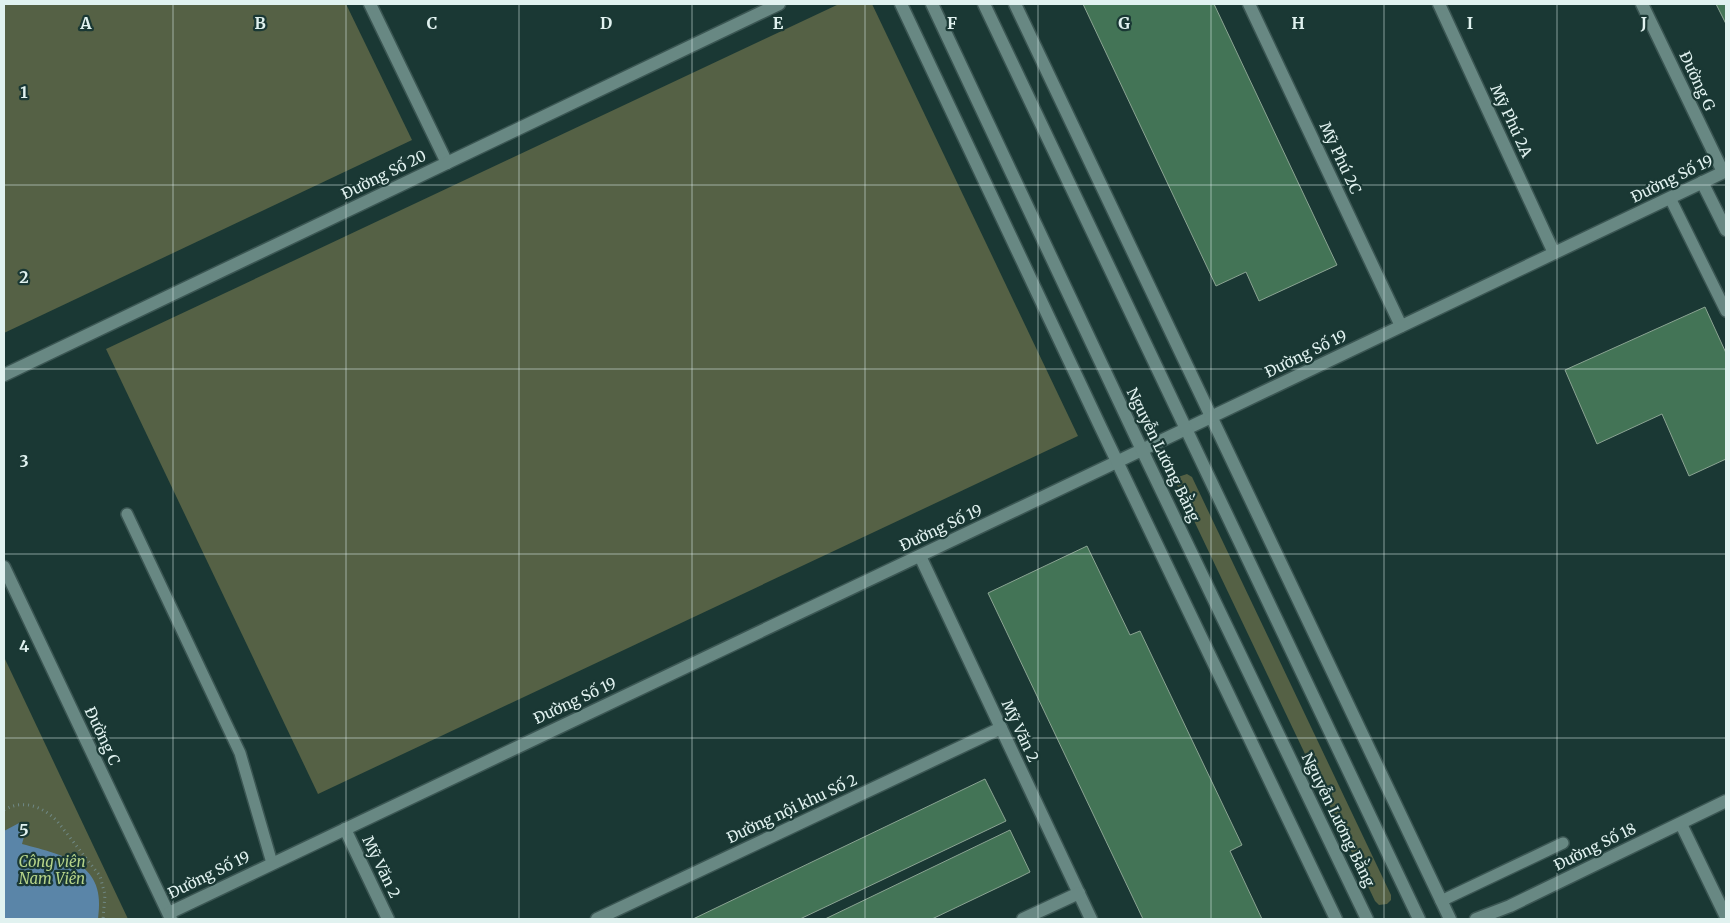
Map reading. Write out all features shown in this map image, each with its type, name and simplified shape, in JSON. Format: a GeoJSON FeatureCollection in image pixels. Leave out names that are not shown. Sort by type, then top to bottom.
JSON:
{"type":"FeatureCollection","features":[{"type":"Feature","properties":{"kind":"street"},"geometry":{"type":"LineString","coordinates":[[370,4],[447,163]]}},
{"type":"Feature","properties":{"kind":"street","name":"Đường Số 20"},"geometry":{"type":"LineString","coordinates":[[4,375],[779,4]]}},
{"type":"Feature","properties":{"kind":"street"},"geometry":{"type":"LineString","coordinates":[[901,4],[1117,462],[1336,919]]}},
{"type":"Feature","properties":{"kind":"street","name":"Nguyễn Lương Bằng"},"geometry":{"type":"LineString","coordinates":[[932,4],[1142,450],[1367,919]]}},
{"type":"Feature","properties":{"kind":"street","name":"Nguyễn Lương Bằng"},"geometry":{"type":"LineString","coordinates":[[984,4],[1419,919]]}},
{"type":"Feature","properties":{"kind":"street"},"geometry":{"type":"LineString","coordinates":[[1014,4],[1450,919]]}},
{"type":"Feature","properties":{"kind":"street","name":"Mỹ Phú 2C"},"geometry":{"type":"LineString","coordinates":[[1249,4],[1401,326]]}},
{"type":"Feature","properties":{"kind":"street","name":"Mỹ Phú 2A"},"geometry":{"type":"LineString","coordinates":[[1439,4],[1554,253]]}},
{"type":"Feature","properties":{"kind":"street","name":"Đường G"},"geometry":{"type":"LineString","coordinates":[[1642,4],[1724,172]]}},
{"type":"Feature","properties":{"kind":"street","name":"Đường Số 19"},"geometry":{"type":"LineString","coordinates":[[170,916],[272,863],[1724,172]]}},
{"type":"Feature","properties":{"kind":"street"},"geometry":{"type":"LineString","coordinates":[[1702,182],[1726,230]]}},
{"type":"Feature","properties":{"kind":"street","name":"Mỹ Văn 2"},"geometry":{"type":"LineString","coordinates":[[920,556],[1091,919]]}},
{"type":"Feature","properties":{"kind":"street","name":"Đường C"},"geometry":{"type":"LineString","coordinates":[[4,567],[170,916]]}},
{"type":"Feature","properties":{"kind":"street","name":"Đường nội khu Số 2"},"geometry":{"type":"LineString","coordinates":[[597,919],[1000,728]]}},
{"type":"Feature","properties":{"kind":"street","name":"Đường Số 18"},"geometry":{"type":"LineString","coordinates":[[1476,919],[1510,906],[1726,801]]}},
{"type":"Feature","properties":{"kind":"street"},"geometry":{"type":"LineString","coordinates":[[1681,824],[1726,917]]}},
{"type":"Feature","properties":{"kind":"street","name":"Mỹ Văn 2"},"geometry":{"type":"LineString","coordinates":[[345,829],[388,919]]}},
{"type":"Feature","properties":{"kind":"street"},"geometry":{"type":"LineString","coordinates":[[1023,919],[1079,892]]}},
{"type":"Feature","properties":{"kind":"lane"},"geometry":{"type":"LineString","coordinates":[[1670,198],[1726,311]]}},
{"type":"Feature","properties":{"kind":"lane"},"geometry":{"type":"LineString","coordinates":[[127,514],[240,753],[272,863]]}},
{"type":"Feature","properties":{"kind":"lane"},"geometry":{"type":"LineString","coordinates":[[1441,901],[1563,843]]}},
{"type":"Feature","properties":{"kind":"path"},"geometry":{"type":"LineString","coordinates":[[4,810],[17,804],[26,804],[38,807],[49,813],[57,821],[100,876],[105,895],[103,919]]}},
{"type":"Feature","properties":{"kind":"green space"},"geometry":{"type":"Polygon","coordinates":[[[4,4],[346,4],[412,140],[4,333],[4,4]]]}},
{"type":"Feature","properties":{"kind":"green space"},"geometry":{"type":"Polygon","coordinates":[[[839,4],[872,4],[1078,436],[318,794],[106,349],[839,4]]]}},
{"type":"Feature","properties":{"kind":"green space"},"geometry":{"type":"Polygon","coordinates":[[[1187,474],[1192,477],[1391,895],[1391,900],[1387,904],[1379,905],[1375,901],[1177,485],[1178,477],[1187,474]]]}},
{"type":"Feature","properties":{"kind":"green space","name":"Công viên Nam Viên"},"geometry":{"type":"Polygon","coordinates":[[[4,657],[128,919],[4,919],[4,657]]]}},
{"type":"Feature","properties":{"kind":"water"},"geometry":{"type":"Polygon","coordinates":[[[21,822],[28,822],[22,844],[68,858],[90,874],[96,885],[99,900],[98,919],[4,919],[4,831],[21,822]]]}},
{"type":"Feature","properties":{"kind":"building"},"geometry":{"type":"Polygon","coordinates":[[[1083,4],[1214,4],[1337,265],[1259,301],[1246,272],[1216,286],[1083,4]]]}},
{"type":"Feature","properties":{"kind":"building"},"geometry":{"type":"Polygon","coordinates":[[[1716,4],[1726,4],[1726,24],[1716,4]]]}},
{"type":"Feature","properties":{"kind":"building"},"geometry":{"type":"Polygon","coordinates":[[[1705,307],[1726,353],[1726,459],[1689,476],[1662,414],[1597,444],[1565,370],[1705,307]]]}},
{"type":"Feature","properties":{"kind":"building"},"geometry":{"type":"Polygon","coordinates":[[[1087,546],[1130,635],[1140,631],[1242,845],[1230,851],[1262,919],[1143,919],[988,593],[1087,546]]]}},
{"type":"Feature","properties":{"kind":"building"},"geometry":{"type":"Polygon","coordinates":[[[985,779],[1006,821],[800,919],[693,919],[985,779]]]}},
{"type":"Feature","properties":{"kind":"building"},"geometry":{"type":"Polygon","coordinates":[[[1010,830],[1030,872],[1018,878],[932,919],[825,919],[1010,830]]]}}]}
